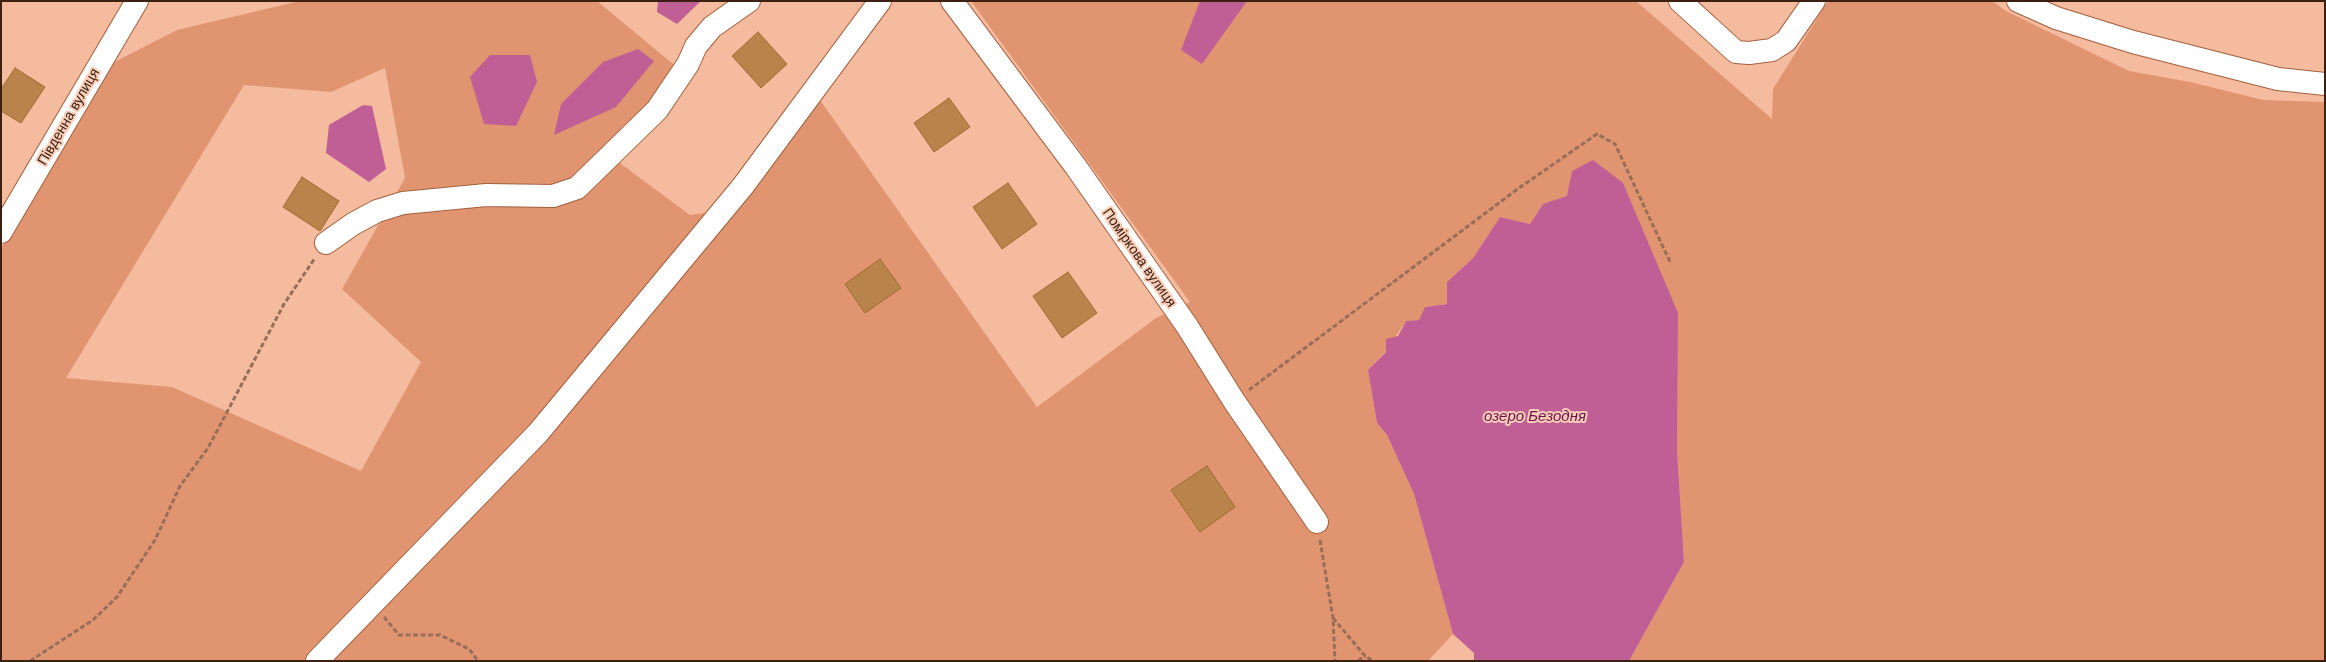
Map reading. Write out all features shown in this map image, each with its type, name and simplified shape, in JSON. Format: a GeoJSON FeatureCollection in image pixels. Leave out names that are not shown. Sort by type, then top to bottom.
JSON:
{"type":"FeatureCollection","features":[{"type":"Feature","properties":{"kind":"street","name":"Південна вулиця"},"geometry":{"type":"LineString","coordinates":[[1,232],[136,1]]}},
{"type":"Feature","properties":{"kind":"street"},"geometry":{"type":"LineString","coordinates":[[326,244],[353,224],[377,211],[402,203],[486,195],[553,196],[577,188],[657,110],[688,64],[696,46],[712,27],[749,1]]}},
{"type":"Feature","properties":{"kind":"street","name":"Поміркова вулиця"},"geometry":{"type":"LineString","coordinates":[[952,1],[1081,175],[1187,326],[1234,401],[1317,522]]}},
{"type":"Feature","properties":{"kind":"street"},"geometry":{"type":"LineString","coordinates":[[1682,3],[1736,52],[1750,53],[1772,50],[1786,41],[1814,1]]}},
{"type":"Feature","properties":{"kind":"street"},"geometry":{"type":"LineString","coordinates":[[2018,1],[2056,18],[2133,42],[2278,78],[2325,84]]}},
{"type":"Feature","properties":{"kind":"street"},"geometry":{"type":"LineString","coordinates":[[317,661],[538,433],[743,186],[879,2]]}},
{"type":"Feature","properties":{"kind":"path"},"geometry":{"type":"LineString","coordinates":[[1234,401],[1519,188],[1597,134],[1614,144],[1671,264]]}},
{"type":"Feature","properties":{"kind":"path"},"geometry":{"type":"LineString","coordinates":[[30,661],[93,620],[117,597],[155,540],[180,486],[208,448],[284,304],[326,244]]}},
{"type":"Feature","properties":{"kind":"path"},"geometry":{"type":"LineString","coordinates":[[1317,522],[1328,575],[1335,661]]}},
{"type":"Feature","properties":{"kind":"path"},"geometry":{"type":"LineString","coordinates":[[373,603],[399,635],[440,635],[469,649],[478,661]]}},
{"type":"Feature","properties":{"kind":"path"},"geometry":{"type":"LineString","coordinates":[[1333,618],[1365,656],[1373,661]]}},
{"type":"Feature","properties":{"kind":"path"},"geometry":{"type":"LineString","coordinates":[[1358,661],[1365,656]]}},
{"type":"Feature","properties":{"kind":"shaded area"},"geometry":{"type":"Polygon","coordinates":[[[300,1],[597,1],[679,69],[617,161],[690,215],[723,210],[820,100],[1037,407],[1156,318],[1190,302],[971,1],[1636,1],[1772,119],[1773,89],[1828,1],[1992,1],[2006,11],[2129,71],[2190,82],[2263,100],[2325,102],[2325,661],[1629,661],[1684,562],[1677,450],[1567,197],[1543,204],[1530,224],[1500,217],[1473,258],[1447,282],[1447,304],[1425,307],[1420,320],[1406,321],[1386,351],[1368,370],[1377,423],[1387,435],[1414,494],[1453,634],[1428,661],[1,661],[1,249],[101,69],[177,30],[300,1]],[[385,68],[331,92],[244,85],[66,378],[172,387],[361,471],[421,362],[342,289],[405,178],[385,68]]]}},
{"type":"Feature","properties":{"kind":"water"},"geometry":{"type":"Polygon","coordinates":[[[658,1],[701,1],[677,24],[657,12],[658,1]]]}},
{"type":"Feature","properties":{"kind":"water"},"geometry":{"type":"Polygon","coordinates":[[[1200,1],[1247,1],[1202,64],[1181,50],[1200,1]]]}},
{"type":"Feature","properties":{"kind":"water"},"geometry":{"type":"Polygon","coordinates":[[[638,49],[654,61],[616,107],[554,135],[561,104],[603,62],[638,49]]]}},
{"type":"Feature","properties":{"kind":"water"},"geometry":{"type":"Polygon","coordinates":[[[490,55],[530,55],[537,82],[516,126],[484,124],[470,77],[490,55]]]}},
{"type":"Feature","properties":{"kind":"water"},"geometry":{"type":"Polygon","coordinates":[[[363,105],[372,106],[386,169],[369,182],[326,153],[329,125],[363,105]]]}},
{"type":"Feature","properties":{"kind":"water","name":"озеро Безодня"},"geometry":{"type":"Polygon","coordinates":[[[1593,160],[1623,183],[1678,313],[1677,450],[1684,562],[1629,661],[1474,661],[1474,653],[1453,634],[1414,494],[1387,435],[1377,423],[1368,370],[1386,352],[1386,339],[1398,336],[1406,321],[1419,320],[1425,307],[1447,304],[1447,282],[1473,258],[1500,217],[1530,224],[1543,204],[1567,196],[1572,171],[1593,160]]]}},
{"type":"Feature","properties":{"kind":"building"},"geometry":{"type":"Polygon","coordinates":[[[758,32],[787,64],[761,88],[732,56],[758,32]]]}},
{"type":"Feature","properties":{"kind":"building"},"geometry":{"type":"Polygon","coordinates":[[[15,68],[45,87],[21,123],[1,111],[1,89],[15,68]]]}},
{"type":"Feature","properties":{"kind":"building"},"geometry":{"type":"Polygon","coordinates":[[[949,98],[970,127],[934,152],[914,123],[949,98]]]}},
{"type":"Feature","properties":{"kind":"building"},"geometry":{"type":"Polygon","coordinates":[[[302,177],[339,201],[320,231],[283,207],[302,177]]]}},
{"type":"Feature","properties":{"kind":"building"},"geometry":{"type":"Polygon","coordinates":[[[1008,183],[1037,224],[1002,249],[973,207],[1008,183]]]}},
{"type":"Feature","properties":{"kind":"building"},"geometry":{"type":"Polygon","coordinates":[[[880,259],[901,288],[865,313],[845,284],[880,259]]]}},
{"type":"Feature","properties":{"kind":"building"},"geometry":{"type":"Polygon","coordinates":[[[1068,272],[1097,313],[1062,338],[1033,296],[1068,272]]]}},
{"type":"Feature","properties":{"kind":"building"},"geometry":{"type":"Polygon","coordinates":[[[1207,466],[1235,507],[1200,532],[1171,490],[1207,466]]]}}]}
